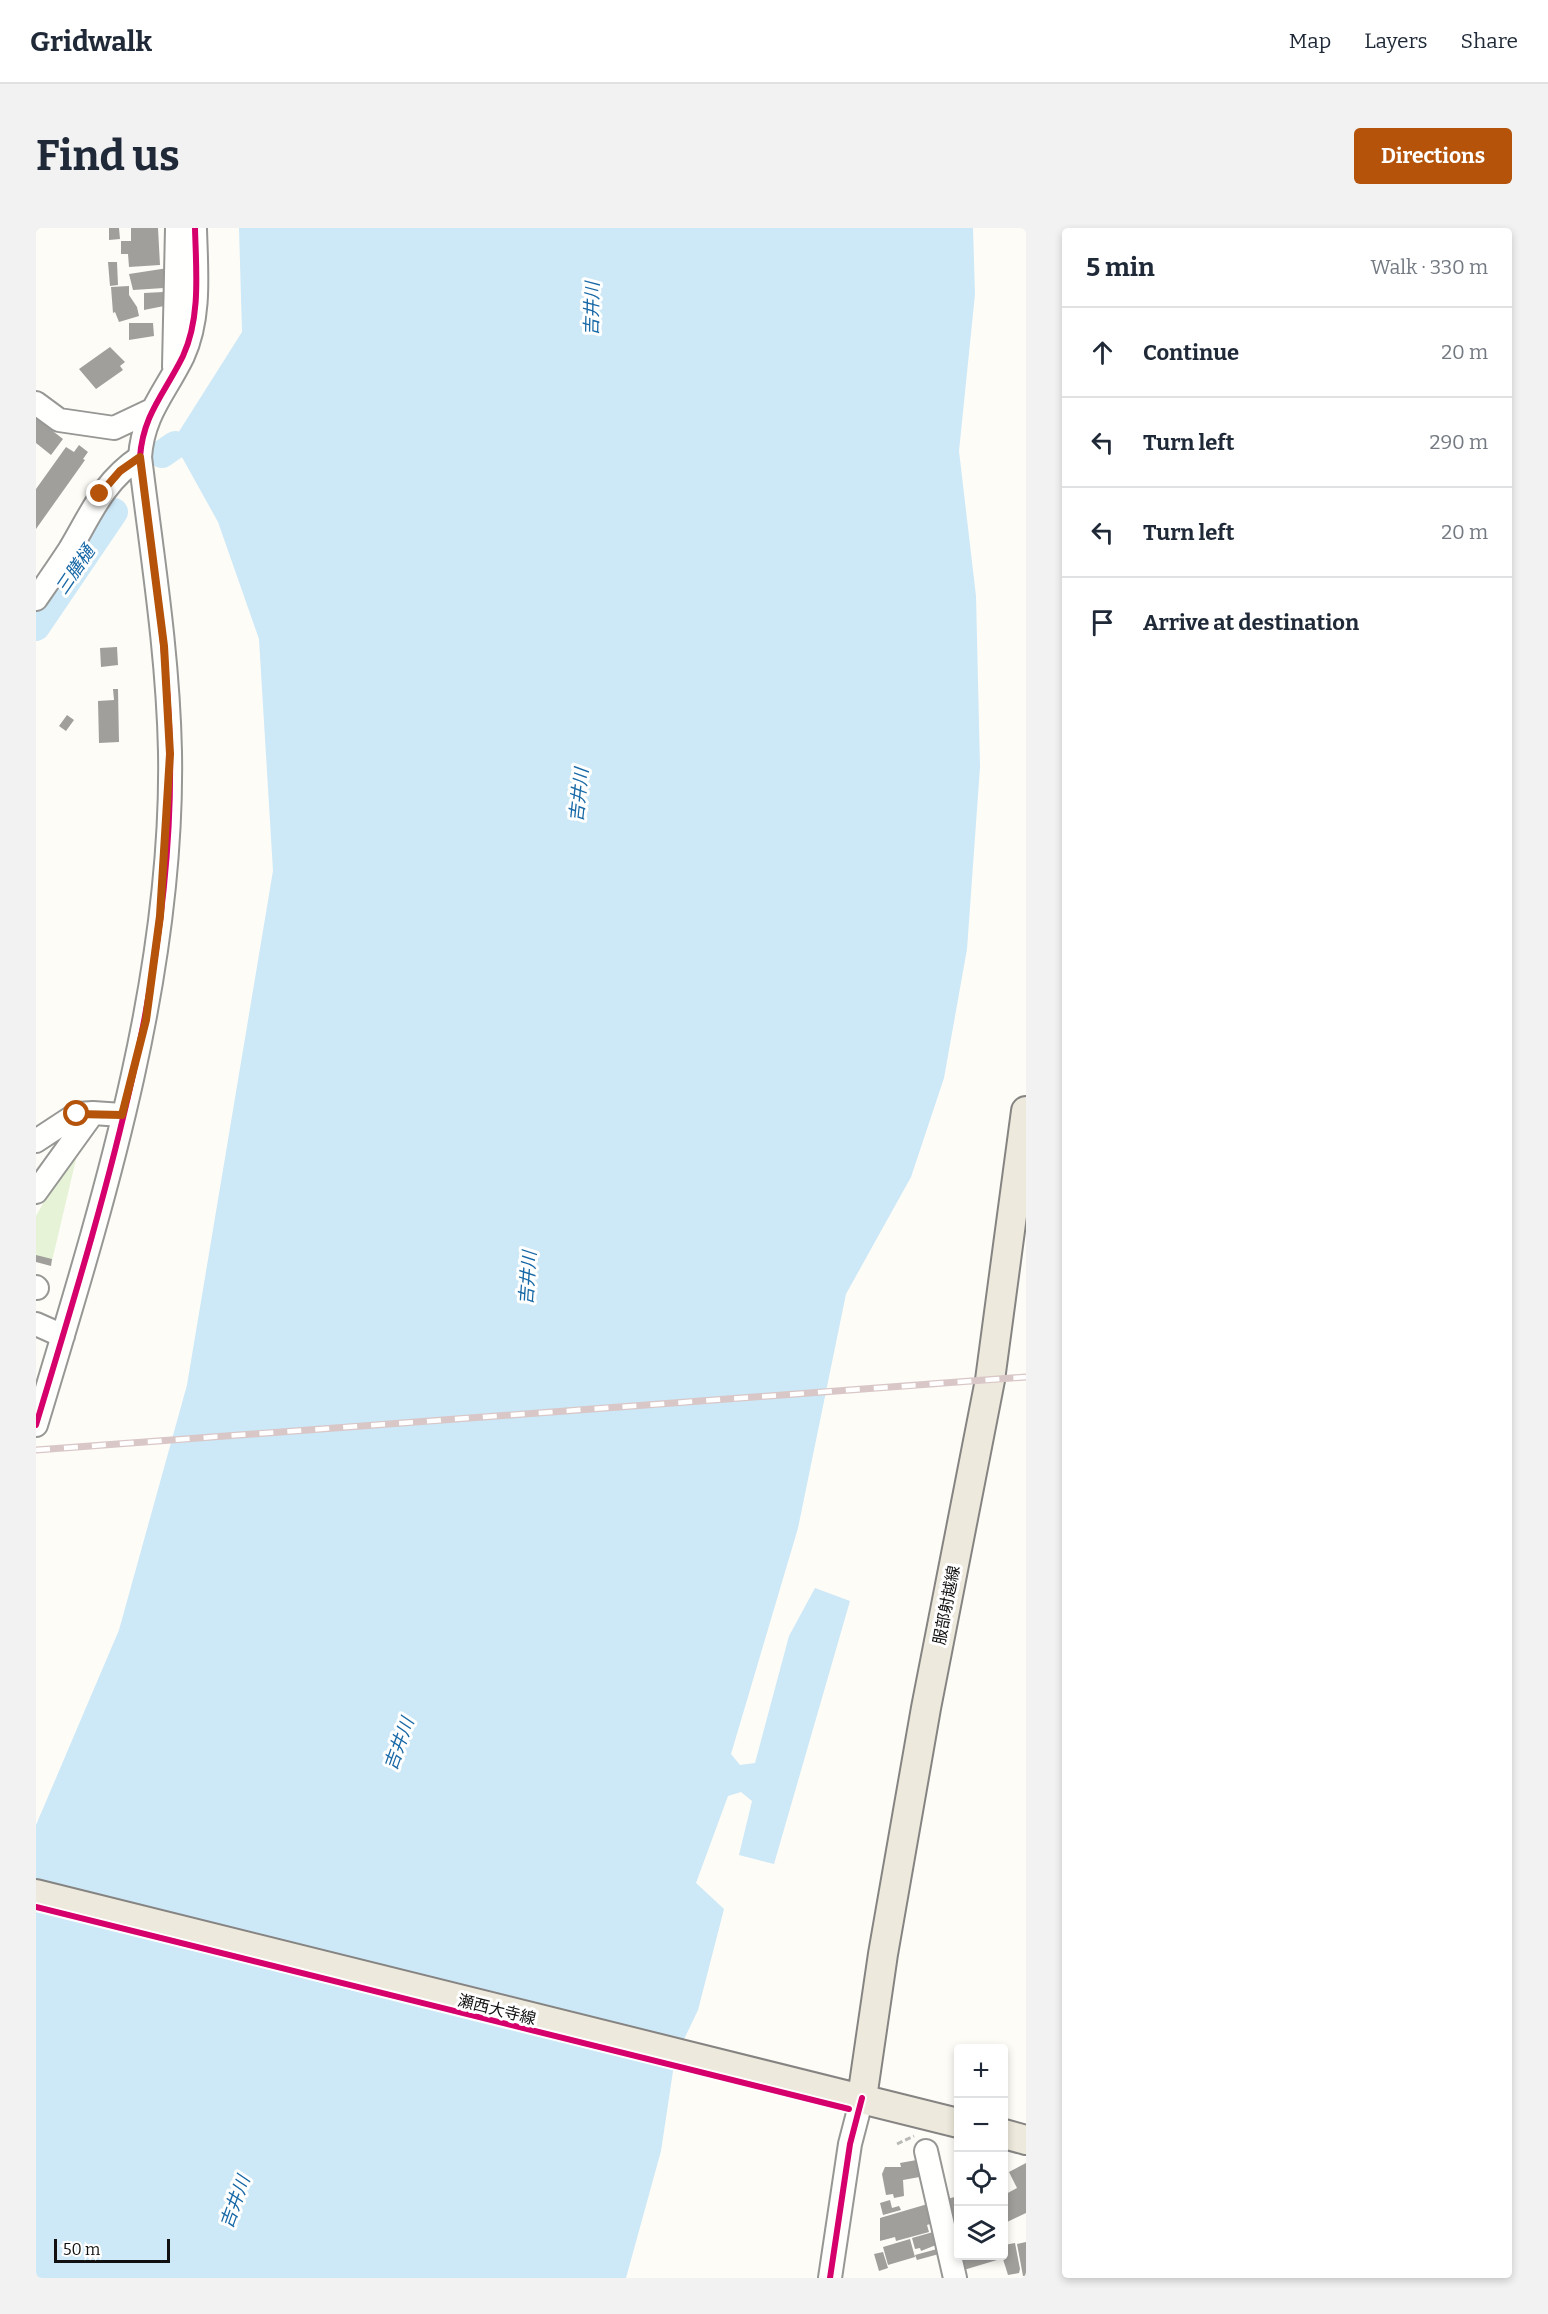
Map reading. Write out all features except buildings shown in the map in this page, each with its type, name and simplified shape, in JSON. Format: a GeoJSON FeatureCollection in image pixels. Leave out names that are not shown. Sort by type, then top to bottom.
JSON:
{"type":"FeatureCollection","features":[{"type":"Feature","properties":{"kind":"main road","name":"服部射越線"},"geometry":{"type":"LineString","coordinates":[[856,2097],[924,1720],[990,1380],[1026,1111]]}},
{"type":"Feature","properties":{"kind":"main road","name":"瀬西大寺線"},"geometry":{"type":"LineString","coordinates":[[36,1894],[954,2122]]}},
{"type":"Feature","properties":{"kind":"main road"},"geometry":{"type":"LineString","coordinates":[[1008,2135],[1026,2140]]}},
{"type":"Feature","properties":{"kind":"street"},"geometry":{"type":"LineString","coordinates":[[174,372],[177,228]]}},
{"type":"Feature","properties":{"kind":"street"},"geometry":{"type":"LineString","coordinates":[[36,1425],[43,1374],[63,1336],[92,1239],[146,1020],[160,916],[170,754],[164,646],[140,457],[142,434],[191,333],[196,295],[195,228]]}},
{"type":"Feature","properties":{"kind":"street"},"geometry":{"type":"LineString","coordinates":[[36,403],[59,420],[114,428],[152,410]]}},
{"type":"Feature","properties":{"kind":"street"},"geometry":{"type":"LineString","coordinates":[[36,599],[70,549],[100,494],[120,471],[140,457]]}},
{"type":"Feature","properties":{"kind":"street"},"geometry":{"type":"LineString","coordinates":[[36,1192],[93,1113]]}},
{"type":"Feature","properties":{"kind":"street"},"geometry":{"type":"LineString","coordinates":[[36,1141],[77,1114],[122,1115]]}},
{"type":"Feature","properties":{"kind":"street"},"geometry":{"type":"LineString","coordinates":[[1008,1234],[1026,1194]]}},
{"type":"Feature","properties":{"kind":"street"},"geometry":{"type":"LineString","coordinates":[[36,1324],[63,1336]]}},
{"type":"Feature","properties":{"kind":"street"},"geometry":{"type":"LineString","coordinates":[[830,2278],[856,2097]]}},
{"type":"Feature","properties":{"kind":"street"},"geometry":{"type":"LineString","coordinates":[[923,2142],[955,2278]]}},
{"type":"Feature","properties":{"kind":"street"},"geometry":{"type":"LineString","coordinates":[[838,2221],[846,2278]]}},
{"type":"Feature","properties":{"kind":"path"},"geometry":{"type":"LineString","coordinates":[[897,2144],[923,2142]]}},
{"type":"Feature","properties":{"kind":"green space"},"geometry":{"type":"Polygon","coordinates":[[[78,1151],[52,1261],[36,1256],[36,1216],[63,1168],[78,1151]]]}},
{"type":"Feature","properties":{"kind":"water","name":"吉井川"},"geometry":{"type":"Polygon","coordinates":[[[239,228],[973,228],[975,294],[959,451],[976,596],[980,767],[967,949],[944,1078],[911,1177],[846,1294],[798,1528],[731,1754],[740,1765],[755,1763],[789,1636],[815,1588],[850,1601],[774,1864],[739,1855],[752,1801],[741,1792],[728,1796],[696,1883],[724,1909],[698,2010],[675,2058],[661,2151],[626,2278],[36,2278],[36,1825],[119,1630],[187,1385],[273,871],[259,639],[218,522],[173,441],[242,332],[239,228]]]}},
{"type":"Feature","properties":{"kind":"waterway","name":"三膳樋"},"geometry":{"type":"LineString","coordinates":[[162,454],[175,445]]}},
{"type":"Feature","properties":{"kind":"waterway","name":"三膳樋"},"geometry":{"type":"LineString","coordinates":[[36,627],[114,512]]}},
{"type":"Feature","properties":{"kind":"railway"},"geometry":{"type":"LineString","coordinates":[[36,1450],[1026,1377]]}},
{"type":"Feature","properties":{"kind":"cycle path"},"geometry":{"type":"LineString","coordinates":[[36,1425],[85,1261],[129,1093],[160,923],[168,838],[169,715],[159,604],[140,457],[145,428],[183,356],[193,325],[196,293],[195,228]]}},
{"type":"Feature","properties":{"kind":"cycle path"},"geometry":{"type":"LineString","coordinates":[[36,1907],[849,2109]]}},
{"type":"Feature","properties":{"kind":"cycle path"},"geometry":{"type":"LineString","coordinates":[[830,2278],[850,2144],[862,2098]]}},
{"type":"Feature","properties":{"kind":"route"},"geometry":{"type":"LineString","coordinates":[[77,1114],[122,1115],[146,1020],[160,916],[170,754],[164,646],[140,457],[120,471],[100,494]]}}]}
